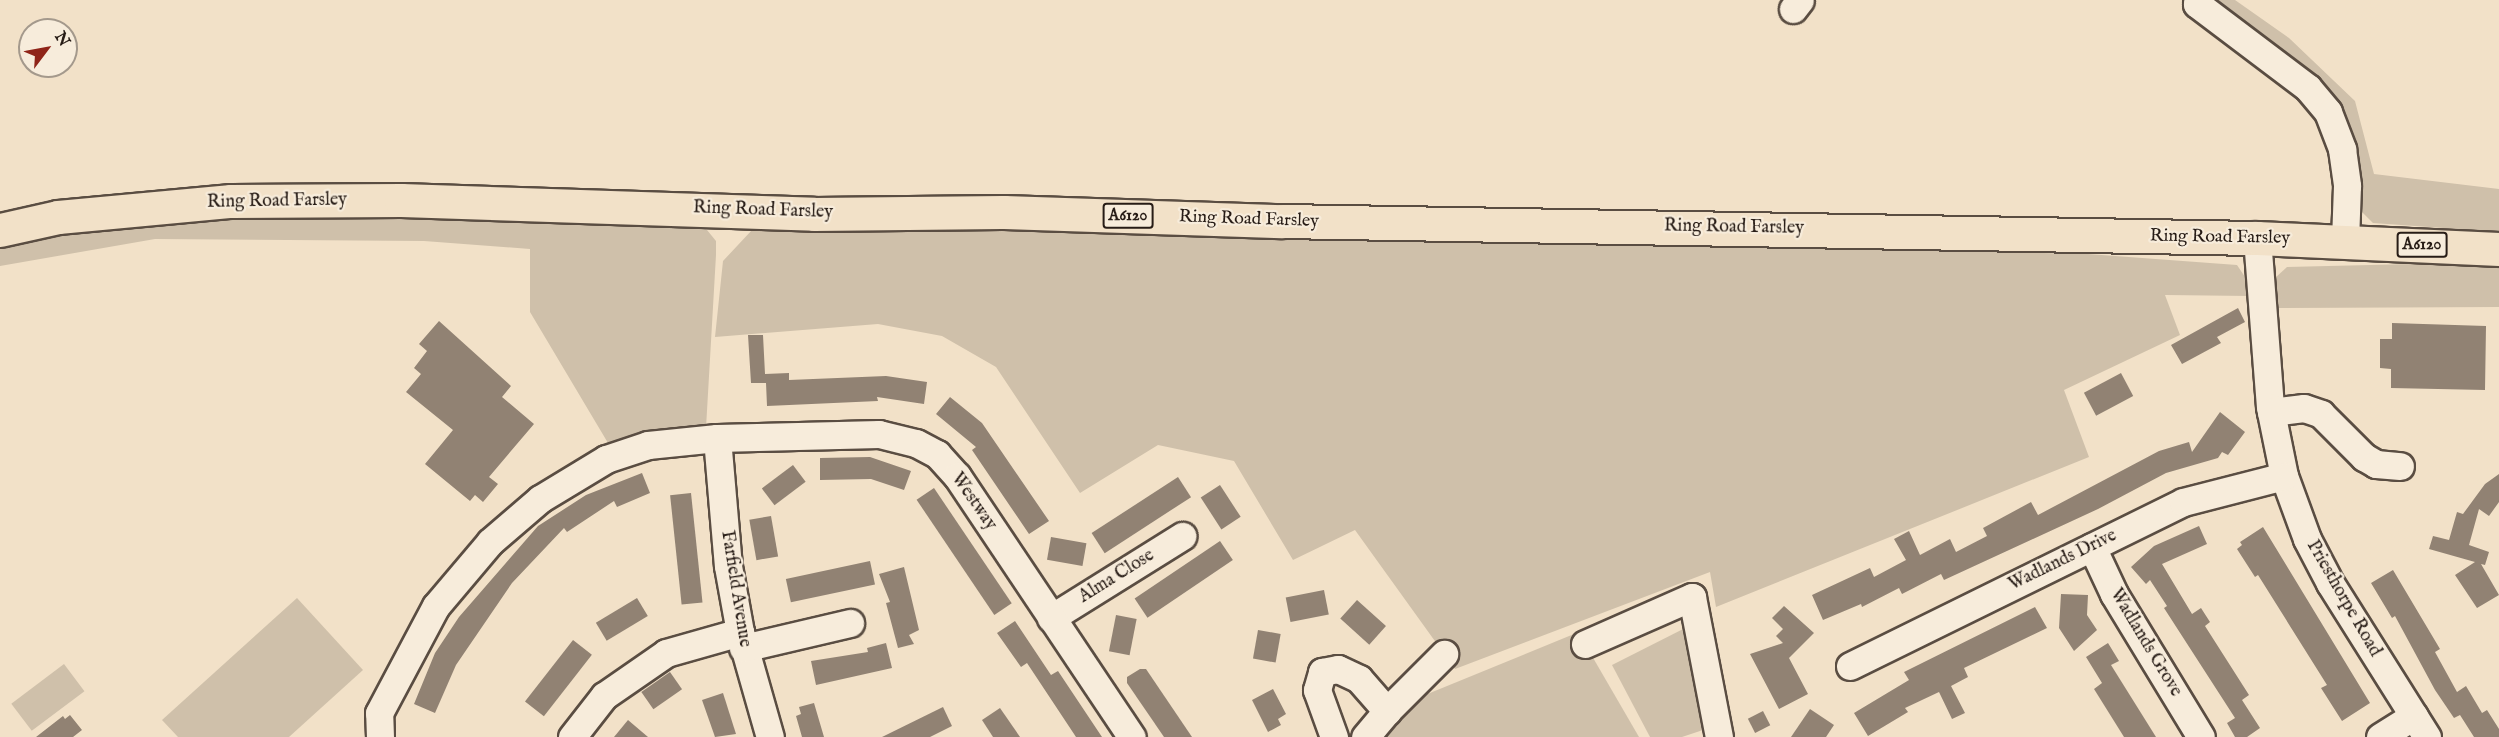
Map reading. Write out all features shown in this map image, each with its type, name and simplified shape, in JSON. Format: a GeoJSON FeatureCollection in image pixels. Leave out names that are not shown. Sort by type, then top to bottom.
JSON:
{"type":"FeatureCollection","features":[{"type":"Feature","properties":{"kind":"highway","name":"Ring Road Farsley"},"geometry":{"type":"LineString","coordinates":[[0,230],[58,217],[231,201],[401,200],[814,214],[1004,212],[1282,222],[2257,238],[2499,249]]}},
{"type":"Feature","properties":{"kind":"street"},"geometry":{"type":"LineString","coordinates":[[2199,2],[2308,88],[2328,112],[2342,149],[2348,186],[2345,241]]}},
{"type":"Feature","properties":{"kind":"street","name":"Priesthorpe Road"},"geometry":{"type":"LineString","coordinates":[[2257,238],[2271,412],[2284,476],[2307,538],[2330,584],[2420,727]]}},
{"type":"Feature","properties":{"kind":"street"},"geometry":{"type":"LineString","coordinates":[[2271,412],[2304,408],[2320,414],[2364,457],[2376,464],[2400,466]]}},
{"type":"Feature","properties":{"kind":"street","name":"Westway"},"geometry":{"type":"LineString","coordinates":[[361,737],[380,725],[436,606],[490,542],[540,499],[606,459],[648,445],[717,438],[879,434],[916,443],[937,454],[957,476],[1132,737]]}},
{"type":"Feature","properties":{"kind":"street","name":"Farfield Avenue"},"geometry":{"type":"LineString","coordinates":[[717,438],[728,566],[742,640],[770,737]]}},
{"type":"Feature","properties":{"kind":"street","name":"Wadlands Drive"},"geometry":{"type":"LineString","coordinates":[[1850,666],[2183,502],[2284,476]]}},
{"type":"Feature","properties":{"kind":"street","name":"Alma Close"},"geometry":{"type":"LineString","coordinates":[[1051,618],[1182,536]]}},
{"type":"Feature","properties":{"kind":"street","name":"Wadlands Grove"},"geometry":{"type":"LineString","coordinates":[[2092,547],[2114,594],[2201,737]]}},
{"type":"Feature","properties":{"kind":"street"},"geometry":{"type":"LineString","coordinates":[[1585,644],[1692,597],[1719,737]]}},
{"type":"Feature","properties":{"kind":"street"},"geometry":{"type":"LineString","coordinates":[[572,737],[604,696],[666,653],[850,622]]}},
{"type":"Feature","properties":{"kind":"street"},"geometry":{"type":"LineString","coordinates":[[1365,737],[1387,711],[1444,654]]}},
{"type":"Feature","properties":{"kind":"street"},"geometry":{"type":"LineString","coordinates":[[1334,737],[1317,690],[1322,672],[1338,669],[1359,680],[1387,711]]}},
{"type":"Feature","properties":{"kind":"street"},"geometry":{"type":"LineString","coordinates":[[2380,737],[2420,727]]}},
{"type":"Feature","properties":{"kind":"shaded area"},"geometry":{"type":"Polygon","coordinates":[[[2212,0],[2235,0],[2289,38],[2355,101],[2374,174],[2499,189],[2499,232],[2373,223],[2360,210],[2351,156],[2212,0]]]}},
{"type":"Feature","properties":{"kind":"shaded area"},"geometry":{"type":"Polygon","coordinates":[[[305,212],[694,223],[707,230],[716,241],[716,255],[706,428],[652,433],[608,443],[530,312],[530,249],[424,241],[155,239],[0,266],[0,239],[63,228],[305,212]]]}},
{"type":"Feature","properties":{"kind":"shaded area"},"geometry":{"type":"Polygon","coordinates":[[[767,225],[2088,254],[2237,265],[2251,286],[2250,296],[2165,295],[2180,335],[2064,390],[2089,457],[1716,607],[1710,572],[1455,669],[1355,530],[1293,560],[1234,461],[1158,445],[1080,493],[996,367],[942,336],[878,324],[715,337],[723,261],[752,230],[767,225]]]}},
{"type":"Feature","properties":{"kind":"shaded area"},"geometry":{"type":"Polygon","coordinates":[[[2453,263],[2499,265],[2499,307],[2274,308],[2271,292],[2275,278],[2287,267],[2453,263]]]}},
{"type":"Feature","properties":{"kind":"shaded area"},"geometry":{"type":"Polygon","coordinates":[[[297,598],[363,670],[289,737],[178,737],[162,720],[297,598]]]}},
{"type":"Feature","properties":{"kind":"shaded area"},"geometry":{"type":"Polygon","coordinates":[[[1697,622],[1715,726],[1682,737],[1650,737],[1612,665],[1697,622]]]}},
{"type":"Feature","properties":{"kind":"shaded area"},"geometry":{"type":"Polygon","coordinates":[[[1574,634],[1585,644],[1639,737],[1376,737],[1403,704],[1574,634]]]}},
{"type":"Feature","properties":{"kind":"shaded area"},"geometry":{"type":"Polygon","coordinates":[[[64,664],[84,691],[32,731],[11,704],[64,664]]]}},
{"type":"Feature","properties":{"kind":"building"},"geometry":{"type":"Polygon","coordinates":[[[2238,308],[2245,322],[2217,337],[2221,343],[2182,364],[2171,345],[2238,308]]]}},
{"type":"Feature","properties":{"kind":"building"},"geometry":{"type":"Polygon","coordinates":[[[439,321],[511,386],[502,397],[534,424],[489,477],[498,484],[483,502],[475,495],[470,501],[425,464],[453,430],[406,392],[421,374],[414,368],[427,351],[419,344],[439,321]]]}},
{"type":"Feature","properties":{"kind":"building"},"geometry":{"type":"Polygon","coordinates":[[[2392,323],[2486,326],[2485,390],[2391,388],[2391,369],[2380,368],[2380,339],[2392,339],[2392,323]]]}},
{"type":"Feature","properties":{"kind":"building"},"geometry":{"type":"Polygon","coordinates":[[[748,335],[763,335],[765,374],[789,373],[789,380],[886,376],[927,382],[924,404],[877,397],[878,401],[767,406],[766,383],[751,383],[748,335]]]}},
{"type":"Feature","properties":{"kind":"building"},"geometry":{"type":"Polygon","coordinates":[[[2121,373],[2133,396],[2096,416],[2084,393],[2121,373]]]}},
{"type":"Feature","properties":{"kind":"building"},"geometry":{"type":"Polygon","coordinates":[[[950,397],[982,423],[1049,521],[1029,534],[972,450],[976,447],[936,414],[950,397]]]}},
{"type":"Feature","properties":{"kind":"building"},"geometry":{"type":"Polygon","coordinates":[[[2220,412],[2245,432],[2228,455],[2222,452],[2218,458],[2166,473],[2098,509],[1944,580],[1941,574],[1902,594],[1899,588],[1862,607],[1861,604],[1823,620],[1812,595],[1870,568],[1874,577],[1906,560],[1894,539],[1909,531],[1920,555],[1950,539],[1956,552],[1987,536],[1983,528],[2031,502],[2038,515],[2159,451],[2189,442],[2192,452],[2220,412]]]}},
{"type":"Feature","properties":{"kind":"building"},"geometry":{"type":"Polygon","coordinates":[[[870,457],[911,471],[904,490],[871,479],[820,480],[820,458],[870,457]]]}},
{"type":"Feature","properties":{"kind":"building"},"geometry":{"type":"Polygon","coordinates":[[[793,465],[806,482],[774,505],[762,488],[793,465]]]}},
{"type":"Feature","properties":{"kind":"building"},"geometry":{"type":"Polygon","coordinates":[[[642,473],[650,493],[617,507],[614,501],[567,532],[564,528],[512,583],[456,665],[435,713],[414,704],[435,653],[459,617],[538,526],[586,495],[642,473]]]}},
{"type":"Feature","properties":{"kind":"building"},"geometry":{"type":"Polygon","coordinates":[[[2499,474],[2499,502],[2489,516],[2479,509],[2469,545],[2489,552],[2485,565],[2481,564],[2499,595],[2477,608],[2455,575],[2475,562],[2429,549],[2433,536],[2449,540],[2457,512],[2463,514],[2485,484],[2499,474]]]}},
{"type":"Feature","properties":{"kind":"building"},"geometry":{"type":"Polygon","coordinates":[[[1178,477],[1191,497],[1105,553],[1092,533],[1178,477]]]}},
{"type":"Feature","properties":{"kind":"building"},"geometry":{"type":"Polygon","coordinates":[[[1220,485],[1241,517],[1221,529],[1201,498],[1220,485]]]}},
{"type":"Feature","properties":{"kind":"building"},"geometry":{"type":"Polygon","coordinates":[[[934,488],[1012,603],[994,615],[917,500],[934,488]]]}},
{"type":"Feature","properties":{"kind":"building"},"geometry":{"type":"Polygon","coordinates":[[[691,493],[702,602],[682,605],[670,495],[691,493]]]}},
{"type":"Feature","properties":{"kind":"building"},"geometry":{"type":"Polygon","coordinates":[[[771,516],[778,556],[756,560],[749,520],[771,516]]]}},
{"type":"Feature","properties":{"kind":"building"},"geometry":{"type":"Polygon","coordinates":[[[2199,526],[2207,544],[2162,564],[2192,614],[2201,608],[2210,622],[2205,626],[2249,695],[2242,700],[2260,728],[2247,737],[2235,737],[2227,723],[2235,718],[2164,608],[2167,606],[2150,580],[2146,584],[2131,567],[2154,546],[2199,526]]]}},
{"type":"Feature","properties":{"kind":"building"},"geometry":{"type":"Polygon","coordinates":[[[2263,527],[2370,703],[2342,721],[2321,688],[2327,685],[2258,575],[2255,577],[2237,549],[2242,545],[2240,542],[2263,527]]]}},
{"type":"Feature","properties":{"kind":"building"},"geometry":{"type":"Polygon","coordinates":[[[1051,537],[1086,543],[1082,566],[1047,560],[1051,537]]]}},
{"type":"Feature","properties":{"kind":"building"},"geometry":{"type":"Polygon","coordinates":[[[1220,541],[1233,560],[1147,618],[1135,599],[1220,541]]]}},
{"type":"Feature","properties":{"kind":"building"},"geometry":{"type":"Polygon","coordinates":[[[870,561],[875,584],[791,602],[786,579],[870,561]]]}},
{"type":"Feature","properties":{"kind":"building"},"geometry":{"type":"Polygon","coordinates":[[[904,567],[919,630],[909,635],[914,644],[898,648],[886,603],[890,602],[879,574],[904,567]]]}},
{"type":"Feature","properties":{"kind":"building"},"geometry":{"type":"Polygon","coordinates":[[[2393,570],[2440,649],[2435,652],[2457,692],[2466,686],[2482,713],[2487,710],[2499,729],[2499,737],[2474,737],[2460,715],[2454,718],[2435,690],[2395,616],[2392,618],[2371,583],[2393,570]]]}},
{"type":"Feature","properties":{"kind":"building"},"geometry":{"type":"Polygon","coordinates":[[[1324,590],[1329,615],[1290,622],[1286,597],[1324,590]]]}},
{"type":"Feature","properties":{"kind":"building"},"geometry":{"type":"Polygon","coordinates":[[[2061,594],[2088,595],[2087,615],[2097,630],[2074,651],[2059,628],[2061,594]]]}},
{"type":"Feature","properties":{"kind":"building"},"geometry":{"type":"Polygon","coordinates":[[[637,598],[648,616],[607,641],[596,623],[637,598]]]}},
{"type":"Feature","properties":{"kind":"building"},"geometry":{"type":"Polygon","coordinates":[[[1357,600],[1386,626],[1369,645],[1340,619],[1357,600]]]}},
{"type":"Feature","properties":{"kind":"building"},"geometry":{"type":"Polygon","coordinates":[[[1784,606],[1814,633],[1789,658],[1808,694],[1779,709],[1750,654],[1783,643],[1776,636],[1783,629],[1772,618],[1784,606]]]}},
{"type":"Feature","properties":{"kind":"building"},"geometry":{"type":"Polygon","coordinates":[[[2035,607],[2047,628],[1964,668],[1968,677],[1951,686],[1965,713],[1952,719],[1939,692],[1905,708],[1908,712],[1868,736],[1854,713],[1909,680],[1904,672],[2035,607]]]}},
{"type":"Feature","properties":{"kind":"building"},"geometry":{"type":"Polygon","coordinates":[[[1116,615],[1137,619],[1130,655],[1109,651],[1116,615]]]}},
{"type":"Feature","properties":{"kind":"building"},"geometry":{"type":"Polygon","coordinates":[[[1015,621],[1051,675],[1058,671],[1102,737],[1076,737],[1027,663],[1021,667],[997,633],[1015,621]]]}},
{"type":"Feature","properties":{"kind":"building"},"geometry":{"type":"Polygon","coordinates":[[[1258,630],[1281,634],[1276,663],[1253,659],[1258,630]]]}},
{"type":"Feature","properties":{"kind":"building"},"geometry":{"type":"Polygon","coordinates":[[[573,640],[592,655],[544,716],[525,701],[573,640]]]}},
{"type":"Feature","properties":{"kind":"building"},"geometry":{"type":"Polygon","coordinates":[[[886,643],[892,668],[816,685],[811,661],[868,652],[867,648],[886,643]]]}},
{"type":"Feature","properties":{"kind":"building"},"geometry":{"type":"Polygon","coordinates":[[[2108,643],[2119,661],[2111,665],[2156,737],[2124,737],[2094,689],[2102,683],[2086,657],[2108,643]]]}},
{"type":"Feature","properties":{"kind":"building"},"geometry":{"type":"Polygon","coordinates":[[[1140,669],[1146,669],[1192,737],[1164,737],[1127,683],[1127,677],[1140,669]]]}},
{"type":"Feature","properties":{"kind":"building"},"geometry":{"type":"Polygon","coordinates":[[[670,672],[682,689],[653,709],[641,692],[670,672]]]}},
{"type":"Feature","properties":{"kind":"building"},"geometry":{"type":"Polygon","coordinates":[[[1273,689],[1286,714],[1278,719],[1281,725],[1268,732],[1252,700],[1273,689]]]}},
{"type":"Feature","properties":{"kind":"building"},"geometry":{"type":"Polygon","coordinates":[[[723,693],[736,734],[715,737],[702,700],[723,693]]]}},
{"type":"Feature","properties":{"kind":"building"},"geometry":{"type":"Polygon","coordinates":[[[814,703],[824,737],[802,737],[796,716],[801,714],[799,707],[814,703]]]}},
{"type":"Feature","properties":{"kind":"building"},"geometry":{"type":"Polygon","coordinates":[[[943,707],[952,726],[930,737],[882,737],[943,707]]]}},
{"type":"Feature","properties":{"kind":"building"},"geometry":{"type":"Polygon","coordinates":[[[1000,708],[1020,737],[993,737],[982,720],[1000,708]]]}},
{"type":"Feature","properties":{"kind":"building"},"geometry":{"type":"Polygon","coordinates":[[[1810,709],[1834,725],[1826,737],[1791,737],[1810,709]]]}},
{"type":"Feature","properties":{"kind":"building"},"geometry":{"type":"Polygon","coordinates":[[[1763,711],[1770,725],[1755,733],[1748,719],[1763,711]]]}},
{"type":"Feature","properties":{"kind":"building"},"geometry":{"type":"Polygon","coordinates":[[[70,715],[82,730],[73,737],[36,737],[63,716],[65,719],[70,715]]]}},
{"type":"Feature","properties":{"kind":"building"},"geometry":{"type":"Polygon","coordinates":[[[628,720],[648,737],[614,737],[628,720]]]}}]}
